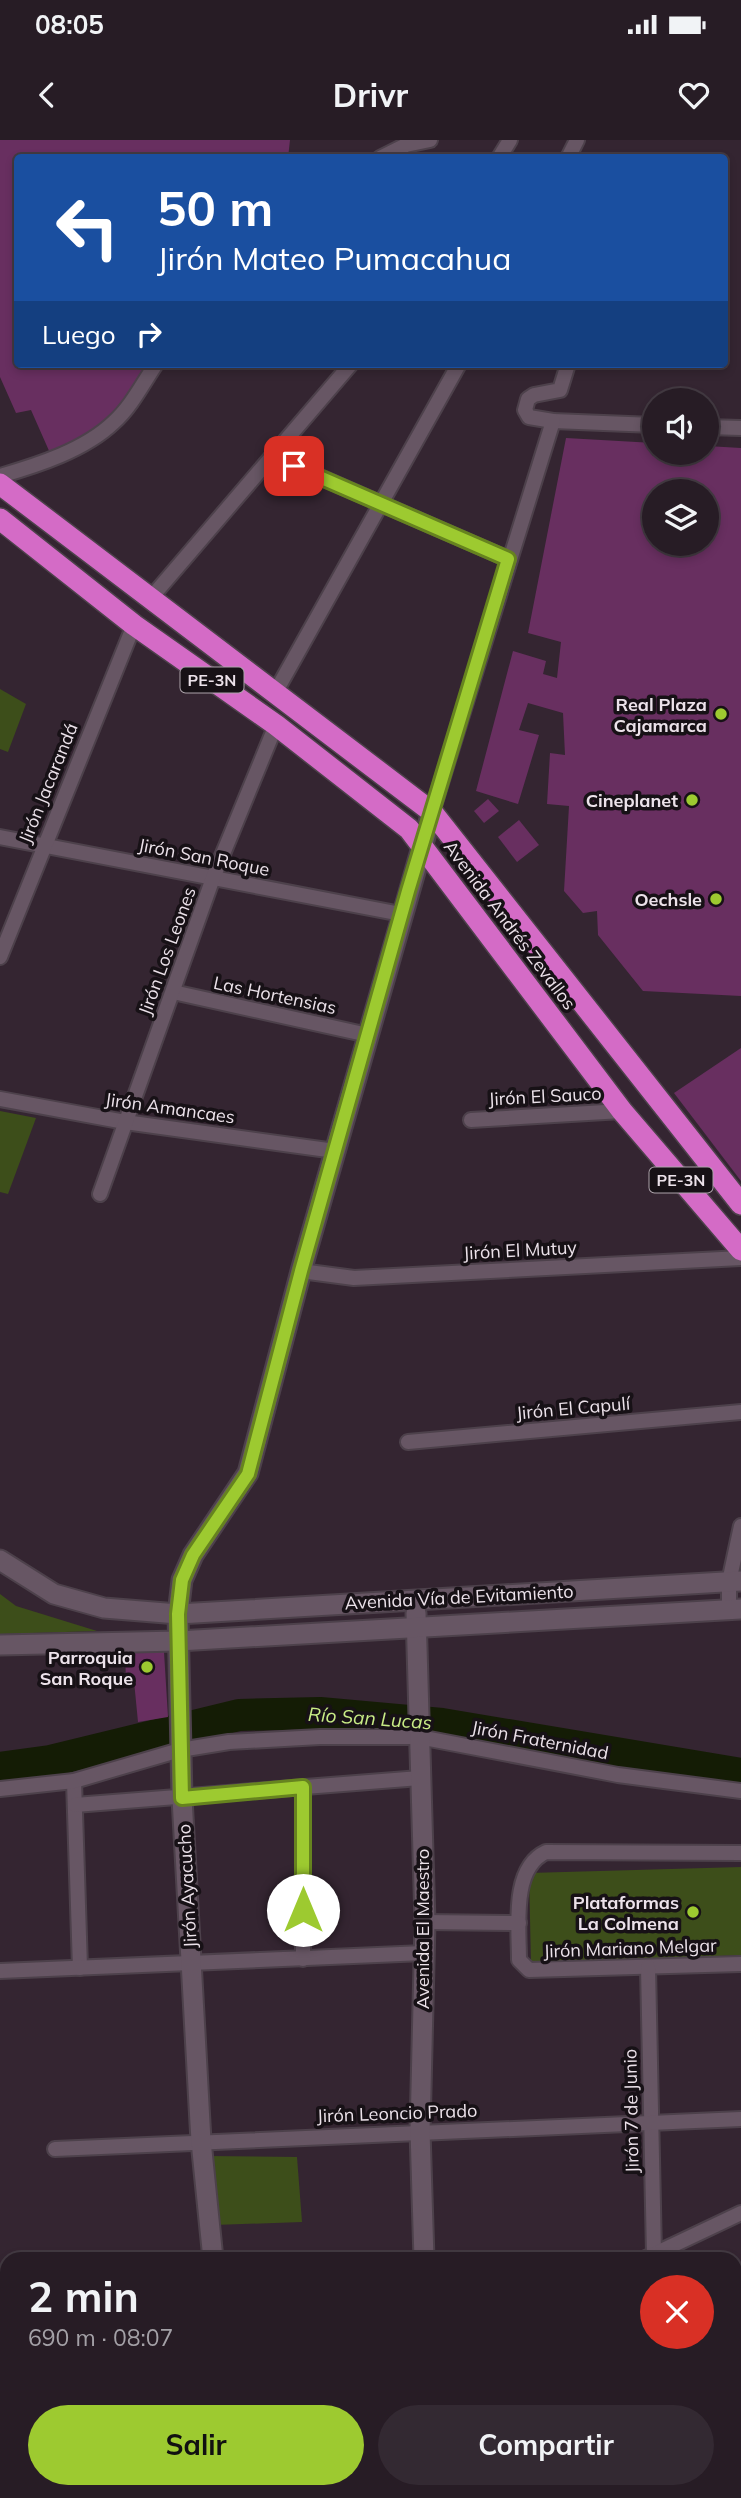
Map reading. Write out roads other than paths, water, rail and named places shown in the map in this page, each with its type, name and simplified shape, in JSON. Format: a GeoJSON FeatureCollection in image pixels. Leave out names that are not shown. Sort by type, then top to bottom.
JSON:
{"type":"FeatureCollection","features":[{"type":"Feature","properties":{"kind":"highway","name":"Avenida Andrés Zevallos"},"geometry":{"type":"LineString","coordinates":[[0,484],[432,812],[741,1204]]}},
{"type":"Feature","properties":{"kind":"highway","name":"Avenida Andrés Zevallos"},"geometry":{"type":"LineString","coordinates":[[0,519],[134,625],[276,725],[409,829],[622,1111],[741,1250]]}},
{"type":"Feature","properties":{"kind":"street"},"geometry":{"type":"LineString","coordinates":[[388,154],[406,145],[430,140]]}},
{"type":"Feature","properties":{"kind":"street"},"geometry":{"type":"LineString","coordinates":[[0,476],[33,467],[95,437],[116,421],[153,368]]}},
{"type":"Feature","properties":{"kind":"street"},"geometry":{"type":"LineString","coordinates":[[150,599],[348,368]]}},
{"type":"Feature","properties":{"kind":"street"},"geometry":{"type":"LineString","coordinates":[[275,693],[457,368]]}},
{"type":"Feature","properties":{"kind":"street"},"geometry":{"type":"LineString","coordinates":[[568,368],[560,390],[534,395],[528,399],[525,410],[529,417],[553,421],[642,425]]}},
{"type":"Feature","properties":{"kind":"street","name":"Jirón Ayacucho"},"geometry":{"type":"LineString","coordinates":[[212,2252],[201,2141],[182,1798],[178,1614],[182,1580],[193,1555],[248,1474],[301,1271],[421,844],[553,421]]}},
{"type":"Feature","properties":{"kind":"street"},"geometry":{"type":"LineString","coordinates":[[719,427],[741,428]]}},
{"type":"Feature","properties":{"kind":"street"},"geometry":{"type":"LineString","coordinates":[[272,456],[508,559]]}},
{"type":"Feature","properties":{"kind":"street","name":"Jirón Jacarandá"},"geometry":{"type":"LineString","coordinates":[[0,957],[134,625]]}},
{"type":"Feature","properties":{"kind":"street","name":"Jirón Los Leones"},"geometry":{"type":"LineString","coordinates":[[100,1194],[213,878],[276,725]]}},
{"type":"Feature","properties":{"kind":"street","name":"Jirón San Roque"},"geometry":{"type":"LineString","coordinates":[[0,837],[401,914]]}},
{"type":"Feature","properties":{"kind":"street","name":"Las Hortensias"},"geometry":{"type":"LineString","coordinates":[[173,992],[368,1035]]}},
{"type":"Feature","properties":{"kind":"street","name":"Jirón Amancaes"},"geometry":{"type":"LineString","coordinates":[[0,1099],[125,1122],[335,1151]]}},
{"type":"Feature","properties":{"kind":"street","name":"Jirón El Sauco"},"geometry":{"type":"LineString","coordinates":[[471,1120],[622,1111]]}},
{"type":"Feature","properties":{"kind":"street","name":"Jirón El Mutuy"},"geometry":{"type":"LineString","coordinates":[[301,1271],[354,1278],[741,1258]]}},
{"type":"Feature","properties":{"kind":"street","name":"Jirón El Capulí"},"geometry":{"type":"LineString","coordinates":[[408,1442],[741,1412]]}},
{"type":"Feature","properties":{"kind":"street"},"geometry":{"type":"LineString","coordinates":[[735,1609],[741,1526]]}},
{"type":"Feature","properties":{"kind":"street","name":"Avenida Vía de Evitamiento"},"geometry":{"type":"LineString","coordinates":[[0,1560],[54,1594],[104,1608],[178,1614],[735,1581]]}},
{"type":"Feature","properties":{"kind":"street","name":"Avenida El Maestro"},"geometry":{"type":"LineString","coordinates":[[416,1599],[425,1922],[420,2131],[424,2252]]}},
{"type":"Feature","properties":{"kind":"street","name":"Avenida Vía de Evitamiento"},"geometry":{"type":"LineString","coordinates":[[0,1645],[178,1640],[735,1609]]}},
{"type":"Feature","properties":{"kind":"street","name":"Jirón Fraternidad"},"geometry":{"type":"LineString","coordinates":[[0,1789],[74,1781],[180,1744],[419,1732],[618,1775],[741,1791]]}},
{"type":"Feature","properties":{"kind":"street"},"geometry":{"type":"LineString","coordinates":[[75,1805],[420,1778]]}},
{"type":"Feature","properties":{"kind":"street"},"geometry":{"type":"LineString","coordinates":[[74,1781],[80,1968]]}},
{"type":"Feature","properties":{"kind":"street"},"geometry":{"type":"LineString","coordinates":[[303,1787],[303,1959]]}},
{"type":"Feature","properties":{"kind":"street","name":"Jirón Mariano Melgar"},"geometry":{"type":"LineString","coordinates":[[741,1853],[546,1852],[536,1857],[524,1874],[519,1923],[519,1960],[529,1970],[741,1964]]}},
{"type":"Feature","properties":{"kind":"street"},"geometry":{"type":"LineString","coordinates":[[425,1922],[519,1923]]}},
{"type":"Feature","properties":{"kind":"street"},"geometry":{"type":"LineString","coordinates":[[0,1972],[424,1953]]}},
{"type":"Feature","properties":{"kind":"street","name":"Jirón 7 de Junio"},"geometry":{"type":"LineString","coordinates":[[648,1968],[649,2252]]}},
{"type":"Feature","properties":{"kind":"street","name":"Jirón Leoncio Prado"},"geometry":{"type":"LineString","coordinates":[[55,2149],[741,2119]]}},
{"type":"Feature","properties":{"kind":"street"},"geometry":{"type":"LineString","coordinates":[[659,2252],[741,2213]]}},
{"type":"Feature","properties":{"kind":"waterway","name":"Río San Lucas"},"geometry":{"type":"LineString","coordinates":[[0,1768],[50,1761],[239,1715],[320,1713],[442,1724],[741,1774]]}},
{"type":"Feature","properties":{"kind":"place","name":"Real Plaza Cajamarca"},"geometry":{"type":"Point","coordinates":[721,714]}},
{"type":"Feature","properties":{"kind":"place","name":"Cineplanet"},"geometry":{"type":"Point","coordinates":[692,800]}},
{"type":"Feature","properties":{"kind":"place","name":"Oechsle"},"geometry":{"type":"Point","coordinates":[716,899]}},
{"type":"Feature","properties":{"kind":"place","name":"Parroquia San Roque"},"geometry":{"type":"Point","coordinates":[147,1667]}},
{"type":"Feature","properties":{"kind":"place","name":"Plataformas La Colmena"},"geometry":{"type":"Point","coordinates":[693,1912]}}]}
